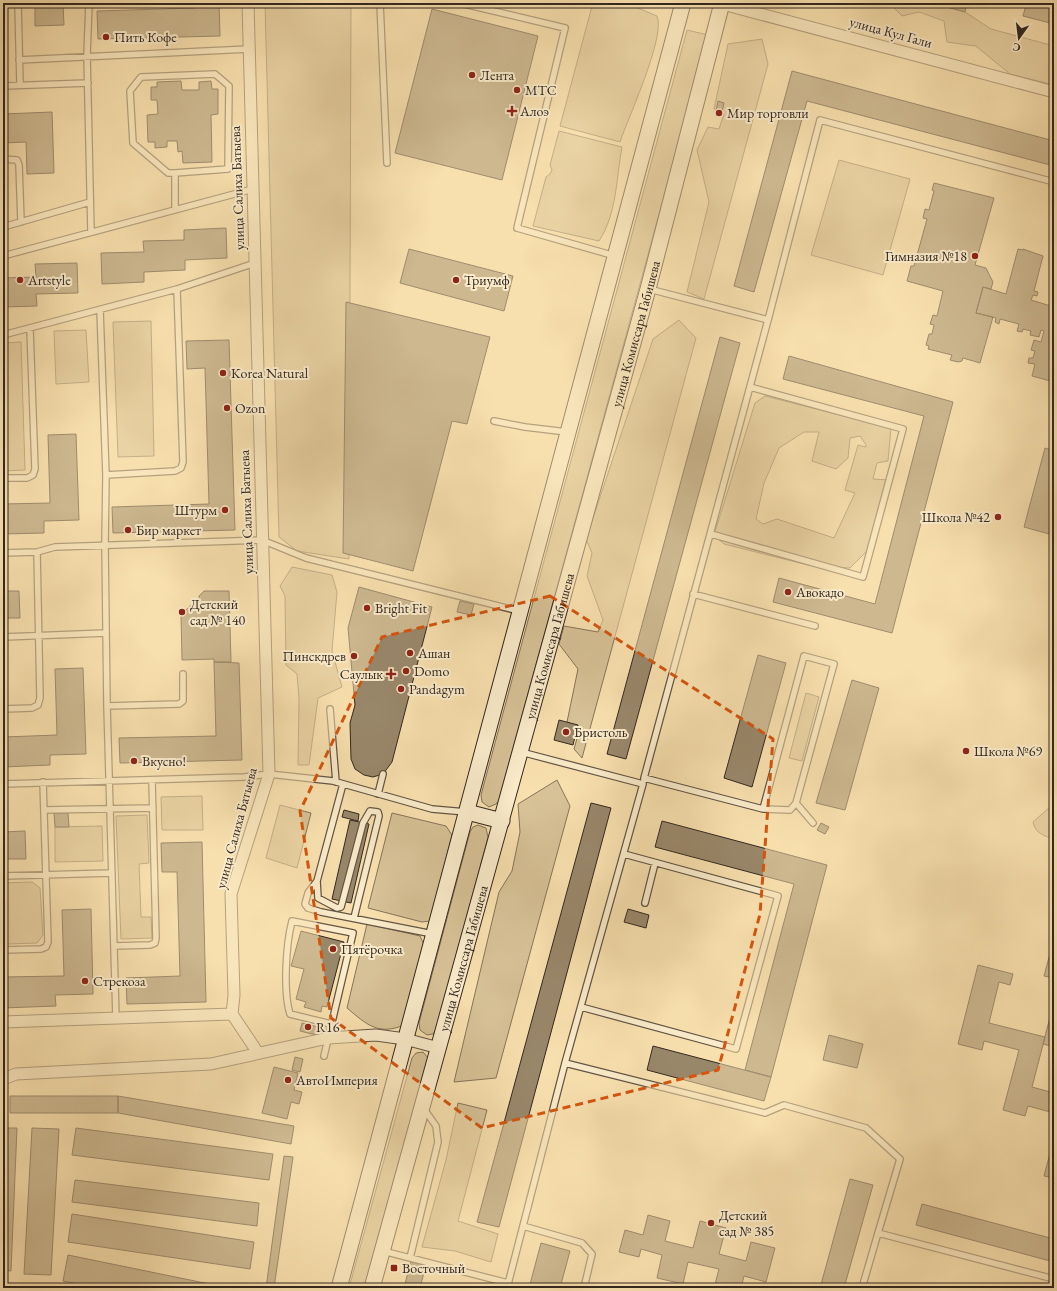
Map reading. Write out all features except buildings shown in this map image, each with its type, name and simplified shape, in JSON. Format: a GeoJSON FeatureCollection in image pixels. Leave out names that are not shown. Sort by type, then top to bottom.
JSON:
{"type":"FeatureCollection","features":[{"type":"Feature","properties":{"kind":"street","name":"улица Салиха Батыева"},"geometry":{"type":"LineString","coordinates":[[232,1014],[234,994],[232,894],[269,774],[248,3]]}},
{"type":"Feature","properties":{"kind":"street"},"geometry":{"type":"LineString","coordinates":[[339,1288],[683,3]]}},
{"type":"Feature","properties":{"kind":"street","name":"улица Кул Гали"},"geometry":{"type":"LineString","coordinates":[[721,3],[1054,92]]}},
{"type":"Feature","properties":{"kind":"street","name":"улица Комиссара Габишева"},"geometry":{"type":"LineString","coordinates":[[372,1288],[423,1108],[648,289],[721,3]]}},
{"type":"Feature","properties":{"kind":"street"},"geometry":{"type":"LineString","coordinates":[[467,812],[502,821]]}},
{"type":"Feature","properties":{"kind":"street"},"geometry":{"type":"LineString","coordinates":[[3,1022],[232,1014],[258,1053]]}},
{"type":"Feature","properties":{"kind":"street"},"geometry":{"type":"LineString","coordinates":[[3,1079],[16,1074],[211,1064],[328,1038],[376,1035],[405,1039],[439,1048]]}},
{"type":"Feature","properties":{"kind":"lane"},"geometry":{"type":"LineString","coordinates":[[18,3],[20,86]]}},
{"type":"Feature","properties":{"kind":"lane"},"geometry":{"type":"LineString","coordinates":[[89,3],[87,55],[91,232]]}},
{"type":"Feature","properties":{"kind":"lane"},"geometry":{"type":"LineString","coordinates":[[380,3],[387,163]]}},
{"type":"Feature","properties":{"kind":"lane"},"geometry":{"type":"LineString","coordinates":[[460,3],[565,28],[517,228],[615,256]]}},
{"type":"Feature","properties":{"kind":"lane"},"geometry":{"type":"LineString","coordinates":[[19,60],[71,59],[87,55],[249,49]]}},
{"type":"Feature","properties":{"kind":"lane"},"geometry":{"type":"LineString","coordinates":[[215,74],[229,86],[228,169],[176,172],[168,173],[133,143],[130,91],[141,77],[215,74]]}},
{"type":"Feature","properties":{"kind":"lane"},"geometry":{"type":"LineString","coordinates":[[3,86],[88,83]]}},
{"type":"Feature","properties":{"kind":"lane"},"geometry":{"type":"LineString","coordinates":[[382,1251],[508,1285],[565,1063],[624,854],[711,534],[820,120],[1054,182]]}},
{"type":"Feature","properties":{"kind":"lane"},"geometry":{"type":"LineString","coordinates":[[3,159],[18,160],[21,222]]}},
{"type":"Feature","properties":{"kind":"lane"},"geometry":{"type":"LineString","coordinates":[[175,209],[176,172]]}},
{"type":"Feature","properties":{"kind":"lane"},"geometry":{"type":"LineString","coordinates":[[3,256],[252,189]]}},
{"type":"Feature","properties":{"kind":"lane"},"geometry":{"type":"LineString","coordinates":[[3,227],[90,202]]}},
{"type":"Feature","properties":{"kind":"lane"},"geometry":{"type":"LineString","coordinates":[[3,335],[177,289],[254,263]]}},
{"type":"Feature","properties":{"kind":"lane"},"geometry":{"type":"LineString","coordinates":[[106,475],[174,472],[181,468],[177,289]]}},
{"type":"Feature","properties":{"kind":"lane"},"geometry":{"type":"LineString","coordinates":[[648,289],[768,320]]}},
{"type":"Feature","properties":{"kind":"lane"},"geometry":{"type":"LineString","coordinates":[[100,310],[106,475],[105,545],[107,706],[116,1018]]}},
{"type":"Feature","properties":{"kind":"lane"},"geometry":{"type":"LineString","coordinates":[[3,478],[27,478],[33,475],[35,470],[30,329]]}},
{"type":"Feature","properties":{"kind":"lane"},"geometry":{"type":"LineString","coordinates":[[711,534],[864,577],[903,429],[750,387]]}},
{"type":"Feature","properties":{"kind":"lane"},"geometry":{"type":"LineString","coordinates":[[494,421],[568,433]]}},
{"type":"Feature","properties":{"kind":"lane"},"geometry":{"type":"LineString","coordinates":[[3,553],[37,552],[55,547],[262,540],[306,558],[521,611]]}},
{"type":"Feature","properties":{"kind":"lane"},"geometry":{"type":"LineString","coordinates":[[3,709],[32,708],[38,705],[40,698],[37,552]]}},
{"type":"Feature","properties":{"kind":"lane"},"geometry":{"type":"LineString","coordinates":[[694,594],[815,626]]}},
{"type":"Feature","properties":{"kind":"lane"},"geometry":{"type":"LineString","coordinates":[[3,636],[106,633]]}},
{"type":"Feature","properties":{"kind":"lane"},"geometry":{"type":"LineString","coordinates":[[644,778],[763,809],[790,810],[796,803],[834,664],[804,656],[763,809]]}},
{"type":"Feature","properties":{"kind":"lane"},"geometry":{"type":"LineString","coordinates":[[107,706],[179,704],[183,701],[184,696],[183,674]]}},
{"type":"Feature","properties":{"kind":"lane"},"geometry":{"type":"LineString","coordinates":[[330,709],[336,782]]}},
{"type":"Feature","properties":{"kind":"lane"},"geometry":{"type":"LineString","coordinates":[[521,752],[643,784]]}},
{"type":"Feature","properties":{"kind":"lane"},"geometry":{"type":"LineString","coordinates":[[3,784],[244,777],[269,774],[336,782],[432,809],[467,812]]}},
{"type":"Feature","properties":{"kind":"lane"},"geometry":{"type":"LineString","coordinates":[[378,794],[383,774]]}},
{"type":"Feature","properties":{"kind":"lane"},"geometry":{"type":"LineString","coordinates":[[114,946],[150,945],[155,942],[156,938],[152,780]]}},
{"type":"Feature","properties":{"kind":"lane"},"geometry":{"type":"LineString","coordinates":[[3,950],[41,949],[46,947],[48,942],[43,782]]}},
{"type":"Feature","properties":{"kind":"lane"},"geometry":{"type":"LineString","coordinates":[[343,784],[317,881],[318,898],[337,908],[342,907],[363,823],[370,812],[378,812],[379,816],[354,918]]}},
{"type":"Feature","properties":{"kind":"lane"},"geometry":{"type":"LineString","coordinates":[[796,803],[813,823]]}},
{"type":"Feature","properties":{"kind":"lane"},"geometry":{"type":"LineString","coordinates":[[44,810],[153,808]]}},
{"type":"Feature","properties":{"kind":"lane"},"geometry":{"type":"LineString","coordinates":[[581,1007],[736,1049],[778,896],[624,854]]}},
{"type":"Feature","properties":{"kind":"lane"},"geometry":{"type":"LineString","coordinates":[[645,903],[655,863]]}},
{"type":"Feature","properties":{"kind":"lane"},"geometry":{"type":"LineString","coordinates":[[3,876],[112,873]]}},
{"type":"Feature","properties":{"kind":"lane"},"geometry":{"type":"LineString","coordinates":[[317,881],[308,893],[305,904],[308,908],[321,912],[434,934]]}},
{"type":"Feature","properties":{"kind":"lane"},"geometry":{"type":"LineString","coordinates":[[324,1056],[353,933],[292,922],[288,936],[287,1003],[290,1014],[331,1024]]}},
{"type":"Feature","properties":{"kind":"lane"},"geometry":{"type":"LineString","coordinates":[[565,1063],[765,1113],[784,1105],[866,1128],[900,1159],[862,1288]]}},
{"type":"Feature","properties":{"kind":"lane"},"geometry":{"type":"LineString","coordinates":[[410,1258],[438,1142],[436,1126],[423,1108]]}},
{"type":"Feature","properties":{"kind":"lane"},"geometry":{"type":"LineString","coordinates":[[523,1226],[582,1243],[592,1254],[584,1288]]}},
{"type":"Feature","properties":{"kind":"lane"},"geometry":{"type":"LineString","coordinates":[[878,1233],[1054,1279]]}},
{"type":"Feature","properties":{"kind":"highlighted area"},"geometry":{"type":"Polygon","coordinates":[[[550,596],[773,739],[760,914],[718,1070],[482,1128],[331,1018],[300,811],[382,637],[550,596]]]}},
{"type":"Feature","properties":{"kind":"shaded area"},"geometry":{"type":"Polygon","coordinates":[[[265,3],[351,3],[349,559],[297,551],[279,537],[265,3]]]}},
{"type":"Feature","properties":{"kind":"shaded area"},"geometry":{"type":"Polygon","coordinates":[[[583,3],[626,3],[657,16],[658,26],[656,41],[645,78],[620,142],[560,126],[592,6],[583,3]]]}},
{"type":"Feature","properties":{"kind":"shaded area"},"geometry":{"type":"Polygon","coordinates":[[[889,3],[933,3],[965,12],[991,29],[1054,46],[1054,85],[1010,74],[976,46],[947,42],[944,21],[919,12],[902,16],[889,3]]]}},
{"type":"Feature","properties":{"kind":"shaded area"},"geometry":{"type":"Polygon","coordinates":[[[687,30],[708,35],[499,800],[496,804],[489,807],[482,802],[481,795],[687,30]]]}},
{"type":"Feature","properties":{"kind":"shaded area"},"geometry":{"type":"Polygon","coordinates":[[[762,39],[768,64],[704,299],[687,292],[709,202],[697,150],[708,127],[719,129],[724,114],[714,109],[728,44],[762,39]]]}},
{"type":"Feature","properties":{"kind":"shaded area"},"geometry":{"type":"Polygon","coordinates":[[[559,131],[622,147],[613,208],[605,230],[599,241],[533,226],[546,177],[552,170],[550,165],[559,131]]]}},
{"type":"Feature","properties":{"kind":"shaded area"},"geometry":{"type":"Polygon","coordinates":[[[839,160],[910,179],[883,275],[811,255],[839,160]]]}},
{"type":"Feature","properties":{"kind":"shaded area"},"geometry":{"type":"Polygon","coordinates":[[[679,320],[696,338],[582,758],[574,749],[580,728],[567,722],[578,669],[559,644],[564,626],[598,632],[603,620],[587,576],[592,553],[586,539],[653,339],[679,320]]]}},
{"type":"Feature","properties":{"kind":"shaded area"},"geometry":{"type":"Polygon","coordinates":[[[151,321],[154,456],[118,457],[113,322],[151,321]]]}},
{"type":"Feature","properties":{"kind":"shaded area"},"geometry":{"type":"Polygon","coordinates":[[[86,330],[89,382],[56,384],[54,331],[86,330]]]}},
{"type":"Feature","properties":{"kind":"shaded area"},"geometry":{"type":"Polygon","coordinates":[[[21,342],[25,470],[3,471],[3,343],[21,342]]]}},
{"type":"Feature","properties":{"kind":"shaded area"},"geometry":{"type":"Polygon","coordinates":[[[765,396],[891,428],[888,461],[877,463],[873,479],[889,480],[869,549],[850,568],[808,565],[724,544],[714,535],[755,403],[765,396]],[[804,432],[779,448],[764,483],[756,519],[763,524],[777,519],[834,538],[855,493],[845,490],[858,445],[866,447],[866,445],[860,436],[850,438],[848,458],[836,469],[812,461],[819,432],[804,432]]]}},
{"type":"Feature","properties":{"kind":"shaded area"},"geometry":{"type":"Polygon","coordinates":[[[292,567],[332,575],[337,592],[332,651],[342,687],[318,698],[309,765],[298,765],[299,699],[297,674],[286,665],[285,596],[280,586],[292,567]]]}},
{"type":"Feature","properties":{"kind":"shaded area"},"geometry":{"type":"Polygon","coordinates":[[[806,693],[819,697],[802,761],[789,758],[806,693]]]}},
{"type":"Feature","properties":{"kind":"shaded area"},"geometry":{"type":"Polygon","coordinates":[[[557,780],[570,806],[496,1078],[454,1082],[499,892],[512,871],[520,832],[518,804],[557,780]]]}},
{"type":"Feature","properties":{"kind":"shaded area"},"geometry":{"type":"Polygon","coordinates":[[[202,796],[203,830],[162,830],[161,797],[202,796]]]}},
{"type":"Feature","properties":{"kind":"shaded area"},"geometry":{"type":"Polygon","coordinates":[[[280,805],[311,813],[297,868],[266,858],[280,805]]]}},
{"type":"Feature","properties":{"kind":"shaded area"},"geometry":{"type":"Polygon","coordinates":[[[1051,806],[1054,806],[1054,839],[1043,835],[1038,831],[1033,822],[1051,806]]]}},
{"type":"Feature","properties":{"kind":"shaded area"},"geometry":{"type":"Polygon","coordinates":[[[392,813],[446,826],[452,835],[430,921],[422,922],[368,908],[392,813]]]}},
{"type":"Feature","properties":{"kind":"shaded area"},"geometry":{"type":"Polygon","coordinates":[[[147,815],[149,863],[139,864],[141,917],[151,917],[152,938],[121,939],[116,816],[147,815]]]}},
{"type":"Feature","properties":{"kind":"shaded area"},"geometry":{"type":"Polygon","coordinates":[[[478,825],[486,828],[488,837],[437,1028],[433,1034],[427,1035],[420,1030],[419,1023],[470,832],[473,827],[478,825]]]}},
{"type":"Feature","properties":{"kind":"shaded area"},"geometry":{"type":"Polygon","coordinates":[[[102,826],[103,861],[55,862],[55,827],[102,826]]]}},
{"type":"Feature","properties":{"kind":"shaded area"},"geometry":{"type":"Polygon","coordinates":[[[32,882],[40,888],[43,935],[37,943],[8,944],[3,940],[3,883],[32,882]]]}},
{"type":"Feature","properties":{"kind":"shaded area"},"geometry":{"type":"Polygon","coordinates":[[[367,924],[420,936],[425,947],[404,1025],[395,1028],[380,1029],[373,1027],[360,1019],[347,1008],[367,924]]]}},
{"type":"Feature","properties":{"kind":"shaded area"},"geometry":{"type":"Polygon","coordinates":[[[423,1052],[429,1059],[368,1288],[349,1288],[412,1058],[416,1053],[423,1052]]]}},
{"type":"Feature","properties":{"kind":"shaded area"},"geometry":{"type":"Polygon","coordinates":[[[458,1103],[487,1110],[458,1221],[498,1234],[491,1262],[455,1251],[422,1247],[446,1160],[458,1103]]]}},
{"type":"Feature","properties":{"kind":"place","name":"Пить Кофе"},"geometry":{"type":"Point","coordinates":[106,37]}},
{"type":"Feature","properties":{"kind":"place","name":"Лента"},"geometry":{"type":"Point","coordinates":[472,75]}},
{"type":"Feature","properties":{"kind":"place","name":"МТС"},"geometry":{"type":"Point","coordinates":[517,90]}},
{"type":"Feature","properties":{"kind":"place","name":"Алоэ"},"geometry":{"type":"Point","coordinates":[512,111]}},
{"type":"Feature","properties":{"kind":"place","name":"Мир торговли"},"geometry":{"type":"Point","coordinates":[719,113]}},
{"type":"Feature","properties":{"kind":"place","name":"Гимназия №18"},"geometry":{"type":"Point","coordinates":[975,256]}},
{"type":"Feature","properties":{"kind":"place","name":"Artstyle"},"geometry":{"type":"Point","coordinates":[20,280]}},
{"type":"Feature","properties":{"kind":"place","name":"Триумф"},"geometry":{"type":"Point","coordinates":[456,280]}},
{"type":"Feature","properties":{"kind":"place","name":"Korea Natural"},"geometry":{"type":"Point","coordinates":[223,373]}},
{"type":"Feature","properties":{"kind":"place","name":"Ozon"},"geometry":{"type":"Point","coordinates":[227,408]}},
{"type":"Feature","properties":{"kind":"place","name":"Штурм"},"geometry":{"type":"Point","coordinates":[225,510]}},
{"type":"Feature","properties":{"kind":"place","name":"Школа №42"},"geometry":{"type":"Point","coordinates":[998,517]}},
{"type":"Feature","properties":{"kind":"place","name":"Бир маркет"},"geometry":{"type":"Point","coordinates":[128,530]}},
{"type":"Feature","properties":{"kind":"place","name":"Авокадо"},"geometry":{"type":"Point","coordinates":[788,592]}},
{"type":"Feature","properties":{"kind":"place","name":"Bright Fit"},"geometry":{"type":"Point","coordinates":[367,608]}},
{"type":"Feature","properties":{"kind":"place","name":"Детский сад № 140"},"geometry":{"type":"Point","coordinates":[182,612]}},
{"type":"Feature","properties":{"kind":"place","name":"Ашан"},"geometry":{"type":"Point","coordinates":[410,653]}},
{"type":"Feature","properties":{"kind":"place","name":"Пинскдрев"},"geometry":{"type":"Point","coordinates":[354,656]}},
{"type":"Feature","properties":{"kind":"place","name":"Domo"},"geometry":{"type":"Point","coordinates":[406,671]}},
{"type":"Feature","properties":{"kind":"place","name":"Саулык"},"geometry":{"type":"Point","coordinates":[391,674]}},
{"type":"Feature","properties":{"kind":"place","name":"Pandagym"},"geometry":{"type":"Point","coordinates":[401,689]}},
{"type":"Feature","properties":{"kind":"place","name":"Бристоль"},"geometry":{"type":"Point","coordinates":[566,732]}},
{"type":"Feature","properties":{"kind":"place","name":"Школа №69"},"geometry":{"type":"Point","coordinates":[966,751]}},
{"type":"Feature","properties":{"kind":"place","name":"Вкусно!"},"geometry":{"type":"Point","coordinates":[134,761]}},
{"type":"Feature","properties":{"kind":"place","name":"Пятёрочка"},"geometry":{"type":"Point","coordinates":[333,949]}},
{"type":"Feature","properties":{"kind":"place","name":"Стрекоза"},"geometry":{"type":"Point","coordinates":[85,981]}},
{"type":"Feature","properties":{"kind":"place","name":"R16"},"geometry":{"type":"Point","coordinates":[308,1027]}},
{"type":"Feature","properties":{"kind":"place","name":"АвтоИмперия"},"geometry":{"type":"Point","coordinates":[288,1080]}},
{"type":"Feature","properties":{"kind":"place","name":"Детский сад № 385"},"geometry":{"type":"Point","coordinates":[711,1223]}},
{"type":"Feature","properties":{"kind":"place","name":"Восточный"},"geometry":{"type":"Point","coordinates":[394,1268]}}]}
